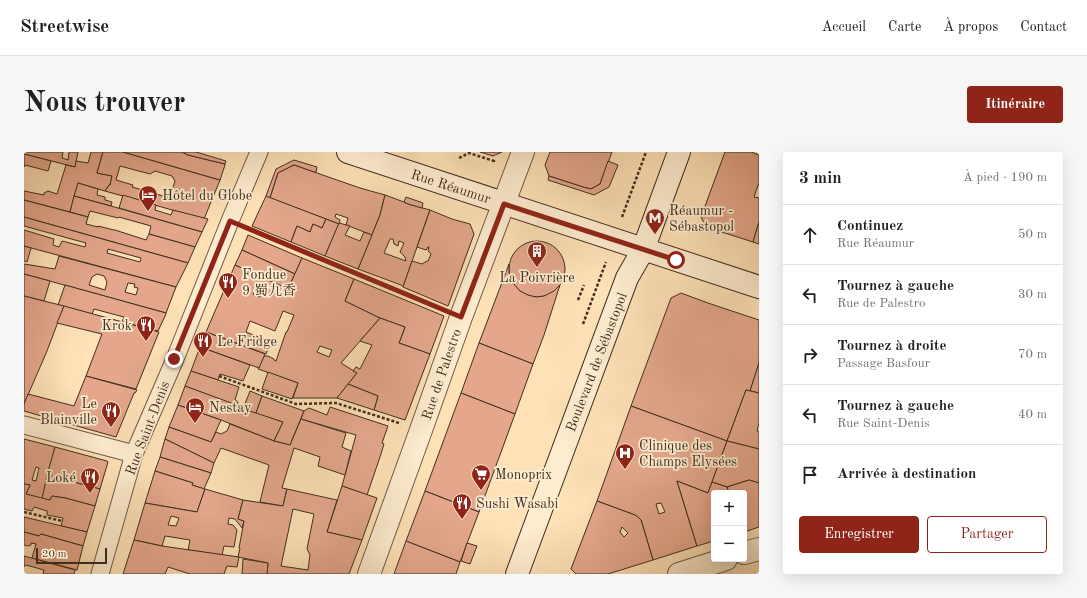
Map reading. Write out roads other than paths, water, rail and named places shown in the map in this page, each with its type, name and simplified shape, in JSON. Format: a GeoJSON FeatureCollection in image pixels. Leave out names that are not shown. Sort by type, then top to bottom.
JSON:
{"type":"FeatureCollection","features":[{"type":"Feature","properties":{"kind":"main road","name":"Rue Réaumur"},"geometry":{"type":"LineString","coordinates":[[348,152],[759,287]]}},
{"type":"Feature","properties":{"kind":"main road","name":"Rue de Palestro"},"geometry":{"type":"LineString","coordinates":[[369,574],[422,430],[461,317],[523,152]]}},
{"type":"Feature","properties":{"kind":"main road","name":"Boulevard de Sébastopol"},"geometry":{"type":"LineString","coordinates":[[517,574],[627,278],[643,250],[679,152]]}},
{"type":"Feature","properties":{"kind":"main road"},"geometry":{"type":"LineString","coordinates":[[747,552],[759,549]]}},
{"type":"Feature","properties":{"kind":"main road"},"geometry":{"type":"LineString","coordinates":[[679,574],[717,562]]}},
{"type":"Feature","properties":{"kind":"street","name":"Rue Saint-Denis"},"geometry":{"type":"LineString","coordinates":[[100,574],[134,454],[260,152]]}},
{"type":"Feature","properties":{"kind":"street"},"geometry":{"type":"LineString","coordinates":[[24,425],[134,454]]}},
{"type":"Feature","properties":{"kind":"place","name":"Hôtel du Globe"},"geometry":{"type":"Point","coordinates":[148,212]}},
{"type":"Feature","properties":{"kind":"place","name":"Réaumur - Sébastopol"},"geometry":{"type":"Point","coordinates":[655,235]}},
{"type":"Feature","properties":{"kind":"place","name":"La Poivrière"},"geometry":{"type":"Point","coordinates":[537,268]}},
{"type":"Feature","properties":{"kind":"place","name":"Fondue 9 蜀九香"},"geometry":{"type":"Point","coordinates":[228,299]}},
{"type":"Feature","properties":{"kind":"place","name":"Krok"},"geometry":{"type":"Point","coordinates":[146,342]}},
{"type":"Feature","properties":{"kind":"place","name":"Le Fridge"},"geometry":{"type":"Point","coordinates":[203,358]}},
{"type":"Feature","properties":{"kind":"place","name":"Nestay"},"geometry":{"type":"Point","coordinates":[195,424]}},
{"type":"Feature","properties":{"kind":"place","name":"Le Blainville"},"geometry":{"type":"Point","coordinates":[111,428]}},
{"type":"Feature","properties":{"kind":"place","name":"Clinique des Champs Elysées"},"geometry":{"type":"Point","coordinates":[625,470]}},
{"type":"Feature","properties":{"kind":"place","name":"Monoprix"},"geometry":{"type":"Point","coordinates":[481,491]}},
{"type":"Feature","properties":{"kind":"place","name":"Loké"},"geometry":{"type":"Point","coordinates":[90,494]}},
{"type":"Feature","properties":{"kind":"place","name":"Sushi Wasabi"},"geometry":{"type":"Point","coordinates":[462,520]}}]}
